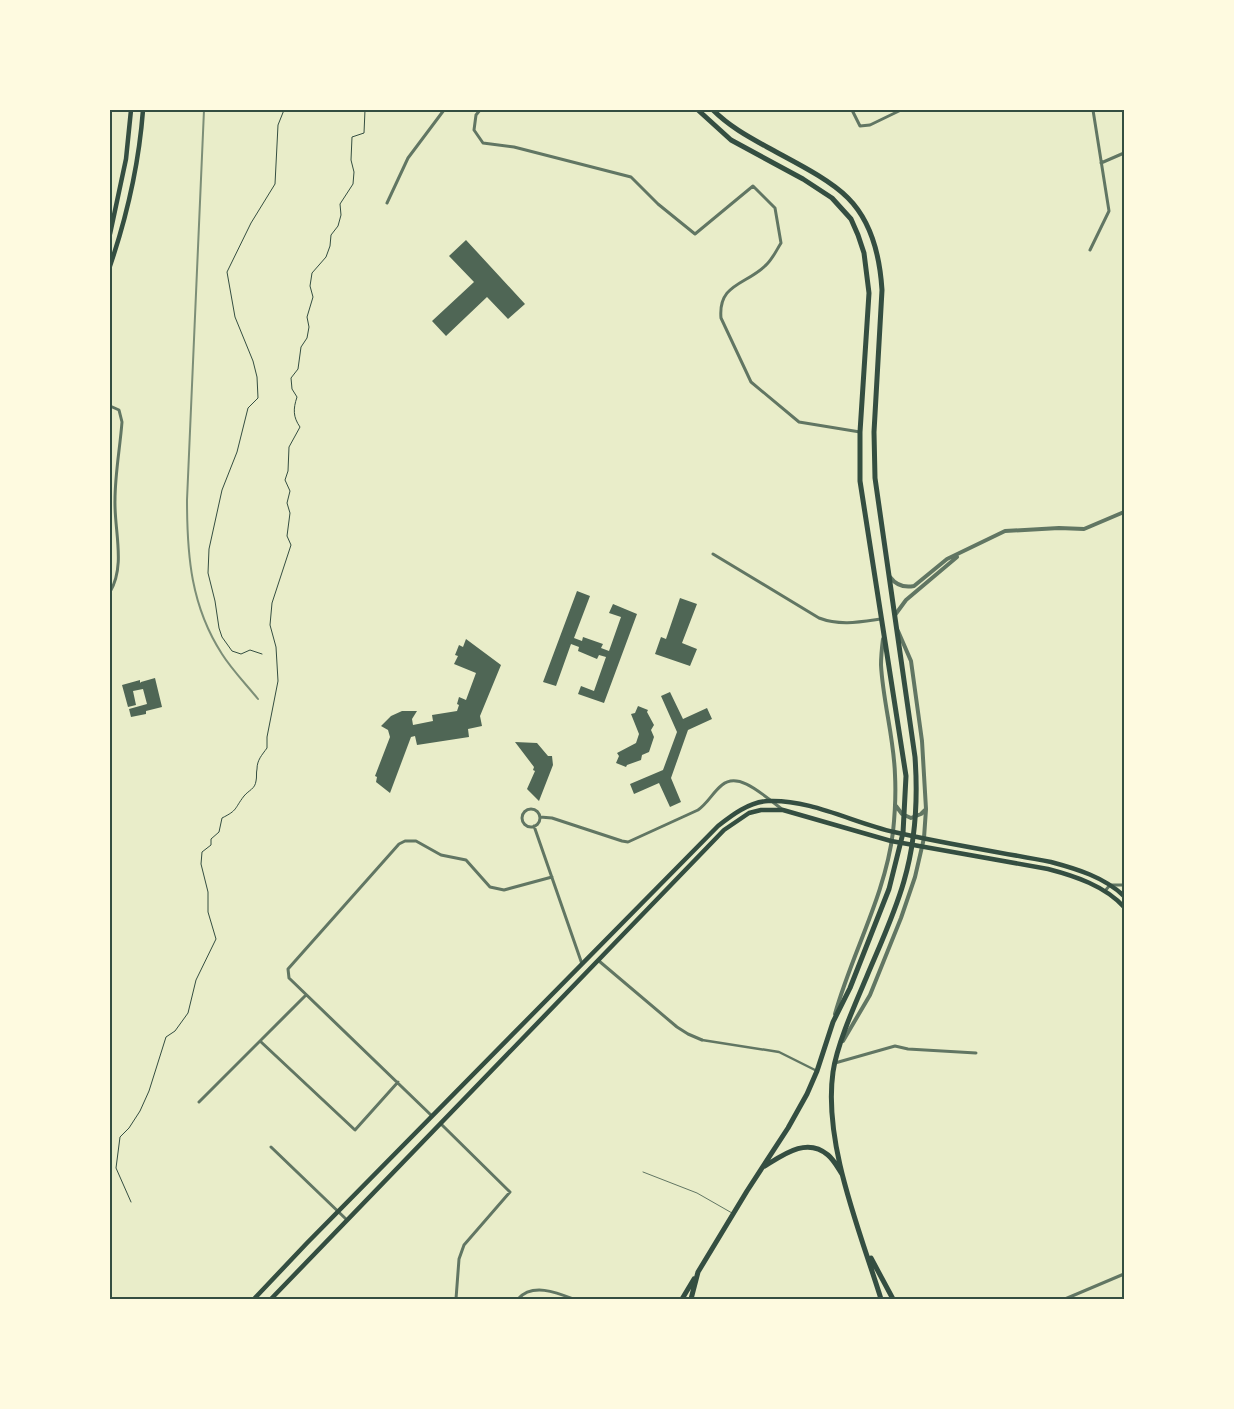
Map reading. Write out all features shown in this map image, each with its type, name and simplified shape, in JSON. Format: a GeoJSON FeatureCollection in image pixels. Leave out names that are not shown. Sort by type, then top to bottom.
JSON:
{"type":"FeatureCollection","features":[{"type":"Feature","properties":{"kind":"main road"},"geometry":{"type":"LineString","coordinates":[[110,234],[113,213],[126,160],[131,110]]}},
{"type":"Feature","properties":{"kind":"main road"},"geometry":{"type":"LineString","coordinates":[[110,266],[130,198],[143,110]]}},
{"type":"Feature","properties":{"kind":"main road"},"geometry":{"type":"LineString","coordinates":[[682,1299],[798,1112],[817,1071],[833,1022],[850,988],[889,889],[903,832],[906,776],[863,504],[859,456],[868,293],[864,253],[850,219],[832,198],[731,140],[698,110]]}},
{"type":"Feature","properties":{"kind":"main road"},"geometry":{"type":"LineString","coordinates":[[713,110],[736,130],[796,164],[849,199],[860,213],[876,250],[880,270],[882,290],[874,462],[877,503],[917,779],[915,830],[904,883],[860,992],[834,1063],[831,1094],[837,1146],[843,1177],[881,1299]]}},
{"type":"Feature","properties":{"kind":"main road"},"geometry":{"type":"LineString","coordinates":[[254,1299],[718,826],[747,807],[770,801],[797,804],[893,832],[1077,868],[1102,880],[1124,896]]}},
{"type":"Feature","properties":{"kind":"main road"},"geometry":{"type":"LineString","coordinates":[[271,1299],[724,830],[749,813],[761,810],[783,810],[891,841],[1048,869],[1072,876],[1104,892],[1124,907]]}},
{"type":"Feature","properties":{"kind":"main road"},"geometry":{"type":"LineString","coordinates":[[762,1168],[786,1153],[808,1146],[820,1149],[830,1156],[843,1177]]}},
{"type":"Feature","properties":{"kind":"main road"},"geometry":{"type":"LineString","coordinates":[[864,1244],[893,1299]]}},
{"type":"Feature","properties":{"kind":"main road"},"geometry":{"type":"LineString","coordinates":[[691,1299],[698,1272]]}},
{"type":"Feature","properties":{"kind":"street"},"geometry":{"type":"LineString","coordinates":[[387,203],[408,158],[444,110]]}},
{"type":"Feature","properties":{"kind":"street"},"geometry":{"type":"LineString","coordinates":[[480,110],[476,115],[474,130],[482,142],[514,147],[631,177],[658,204],[695,234],[753,186],[775,208],[781,243],[766,265],[724,294],[720,307],[721,318],[751,382],[798,422],[860,432]]}},
{"type":"Feature","properties":{"kind":"street"},"geometry":{"type":"LineString","coordinates":[[852,110],[860,126],[870,125],[901,110]]}},
{"type":"Feature","properties":{"kind":"street"},"geometry":{"type":"LineString","coordinates":[[1090,250],[1109,211],[1092,110]]}},
{"type":"Feature","properties":{"kind":"street"},"geometry":{"type":"LineString","coordinates":[[1101,163],[1124,153]]}},
{"type":"Feature","properties":{"kind":"street"},"geometry":{"type":"LineString","coordinates":[[110,406],[119,410],[122,422],[115,500],[118,560],[116,582],[110,592]]}},
{"type":"Feature","properties":{"kind":"street"},"geometry":{"type":"LineString","coordinates":[[888,573],[898,584],[905,587],[914,586],[944,562],[1005,532],[1059,528],[1084,529],[1124,512]]}},
{"type":"Feature","properties":{"kind":"street"},"geometry":{"type":"LineString","coordinates":[[894,617],[906,600],[962,552]]}},
{"type":"Feature","properties":{"kind":"street"},"geometry":{"type":"LineString","coordinates":[[713,554],[820,618],[844,624],[881,619]]}},
{"type":"Feature","properties":{"kind":"street"},"geometry":{"type":"LineString","coordinates":[[840,1045],[870,995],[901,918],[923,846],[926,808],[924,766],[911,661],[896,625]]}},
{"type":"Feature","properties":{"kind":"street"},"geometry":{"type":"LineString","coordinates":[[833,1022],[843,984],[862,941],[877,898],[893,832],[895,775],[882,666],[883,629]]}},
{"type":"Feature","properties":{"kind":"street"},"geometry":{"type":"LineString","coordinates":[[540,817],[552,818],[628,842],[698,810],[710,800],[718,789],[732,780],[746,784],[783,810]]}},
{"type":"Feature","properties":{"kind":"street"},"geometry":{"type":"LineString","coordinates":[[895,801],[897,809],[908,818],[916,817],[926,808]]}},
{"type":"Feature","properties":{"kind":"street"},"geometry":{"type":"LineString","coordinates":[[532,809],[538,812],[540,817],[539,823],[534,826],[524,824],[522,819],[524,813],[532,809]]}},
{"type":"Feature","properties":{"kind":"street"},"geometry":{"type":"LineString","coordinates":[[534,826],[582,964]]}},
{"type":"Feature","properties":{"kind":"street"},"geometry":{"type":"LineString","coordinates":[[432,1117],[289,978],[288,969],[399,844],[405,841],[416,841],[441,854],[466,860],[485,883],[496,889],[504,890],[552,877]]}},
{"type":"Feature","properties":{"kind":"street"},"geometry":{"type":"LineString","coordinates":[[1104,892],[1110,885],[1124,885]]}},
{"type":"Feature","properties":{"kind":"street"},"geometry":{"type":"LineString","coordinates":[[599,961],[677,1027],[688,1034],[702,1040],[779,1052],[817,1071]]}},
{"type":"Feature","properties":{"kind":"street"},"geometry":{"type":"LineString","coordinates":[[199,1102],[306,995]]}},
{"type":"Feature","properties":{"kind":"street"},"geometry":{"type":"LineString","coordinates":[[260,1041],[355,1130],[398,1082]]}},
{"type":"Feature","properties":{"kind":"street"},"geometry":{"type":"LineString","coordinates":[[834,1063],[895,1046],[908,1049],[976,1053]]}},
{"type":"Feature","properties":{"kind":"street"},"geometry":{"type":"LineString","coordinates":[[441,1124],[510,1192],[464,1245],[459,1259],[456,1299]]}},
{"type":"Feature","properties":{"kind":"street"},"geometry":{"type":"LineString","coordinates":[[271,1146],[347,1220]]}},
{"type":"Feature","properties":{"kind":"street"},"geometry":{"type":"LineString","coordinates":[[1065,1299],[1124,1274]]}},
{"type":"Feature","properties":{"kind":"street"},"geometry":{"type":"LineString","coordinates":[[518,1299],[522,1294],[534,1290],[553,1291],[573,1299]]}},
{"type":"Feature","properties":{"kind":"street"},"geometry":{"type":"LineString","coordinates":[[640,1299],[658,1299]]}},
{"type":"Feature","properties":{"kind":"lane"},"geometry":{"type":"LineString","coordinates":[[643,1172],[697,1193],[733,1214]]}},
{"type":"Feature","properties":{"kind":"path"},"geometry":{"type":"LineString","coordinates":[[262,654],[250,650],[241,654],[232,651],[222,637],[208,573],[214,520],[222,490],[237,452],[248,408],[258,398],[257,377],[253,361],[235,317],[227,272],[251,223],[275,184],[278,126],[284,110]]}},
{"type":"Feature","properties":{"kind":"path"},"geometry":{"type":"LineString","coordinates":[[131,1202],[116,1168],[120,1137],[129,1128],[140,1111],[149,1091],[166,1037],[175,1030],[188,1013],[196,980],[216,939],[208,912],[208,892],[201,864],[202,852],[211,845],[211,839],[219,832],[222,818],[232,813],[244,797],[254,788],[257,779],[256,768],[259,757],[267,748],[267,737],[278,681],[276,647],[270,625],[272,603],[291,545],[288,536],[290,513],[287,502],[290,490],[285,480],[288,471],[289,447],[300,427],[294,419],[294,407],[297,398],[292,389],[292,378],[298,369],[301,347],[307,338],[308,316],[313,297],[310,286],[312,273],[326,257],[331,235],[338,226],[341,215],[340,204],[353,184],[352,137],[364,133],[364,110]]}},
{"type":"Feature","properties":{"kind":"building"},"geometry":{"type":"Polygon","coordinates":[[[466,240],[525,304],[508,319],[487,297],[446,336],[432,321],[474,282],[449,256],[466,240]]]}},
{"type":"Feature","properties":{"kind":"building"},"geometry":{"type":"Polygon","coordinates":[[[577,591],[590,596],[574,638],[582,641],[583,637],[603,644],[601,648],[609,651],[621,617],[609,613],[613,604],[637,614],[604,703],[578,694],[581,686],[594,691],[606,657],[599,655],[597,659],[578,651],[579,647],[571,644],[556,686],[543,682],[577,591]]]}},
{"type":"Feature","properties":{"kind":"building"},"geometry":{"type":"Polygon","coordinates":[[[680,598],[697,604],[682,643],[697,649],[690,666],[655,654],[661,637],[666,639],[680,598]]]}},
{"type":"Feature","properties":{"kind":"building"},"geometry":{"type":"Polygon","coordinates":[[[466,639],[501,665],[480,716],[482,726],[468,729],[469,737],[417,745],[415,736],[411,737],[390,793],[376,782],[377,777],[375,776],[390,737],[388,730],[381,726],[391,716],[402,711],[417,711],[412,719],[413,725],[433,721],[432,715],[457,711],[459,697],[466,700],[476,673],[454,664],[458,656],[455,655],[459,645],[463,647],[466,639]]]}},
{"type":"Feature","properties":{"kind":"building"},"geometry":{"type":"Polygon","coordinates":[[[155,678],[162,707],[146,711],[146,714],[131,717],[129,709],[147,704],[143,689],[133,691],[136,705],[128,707],[122,685],[140,680],[140,683],[155,678]]]}},
{"type":"Feature","properties":{"kind":"building"},"geometry":{"type":"Polygon","coordinates":[[[670,692],[683,719],[707,708],[712,719],[688,730],[671,778],[681,802],[670,807],[659,783],[634,794],[630,784],[663,770],[677,732],[661,696],[670,692]]]}},
{"type":"Feature","properties":{"kind":"building"},"geometry":{"type":"Polygon","coordinates":[[[638,706],[648,710],[647,712],[654,725],[651,730],[654,737],[649,752],[642,755],[641,760],[626,767],[616,763],[619,756],[617,753],[636,743],[639,734],[631,714],[635,713],[638,706]]]}},
{"type":"Feature","properties":{"kind":"building"},"geometry":{"type":"Polygon","coordinates":[[[515,742],[537,743],[548,756],[552,756],[553,765],[539,801],[527,789],[535,771],[533,770],[534,767],[515,742]]]}},
{"type":"Feature","properties":{"kind":"railway"},"geometry":{"type":"LineString","coordinates":[[204,110],[187,500],[188,541],[193,580],[203,618],[230,666],[258,699]]}}]}
